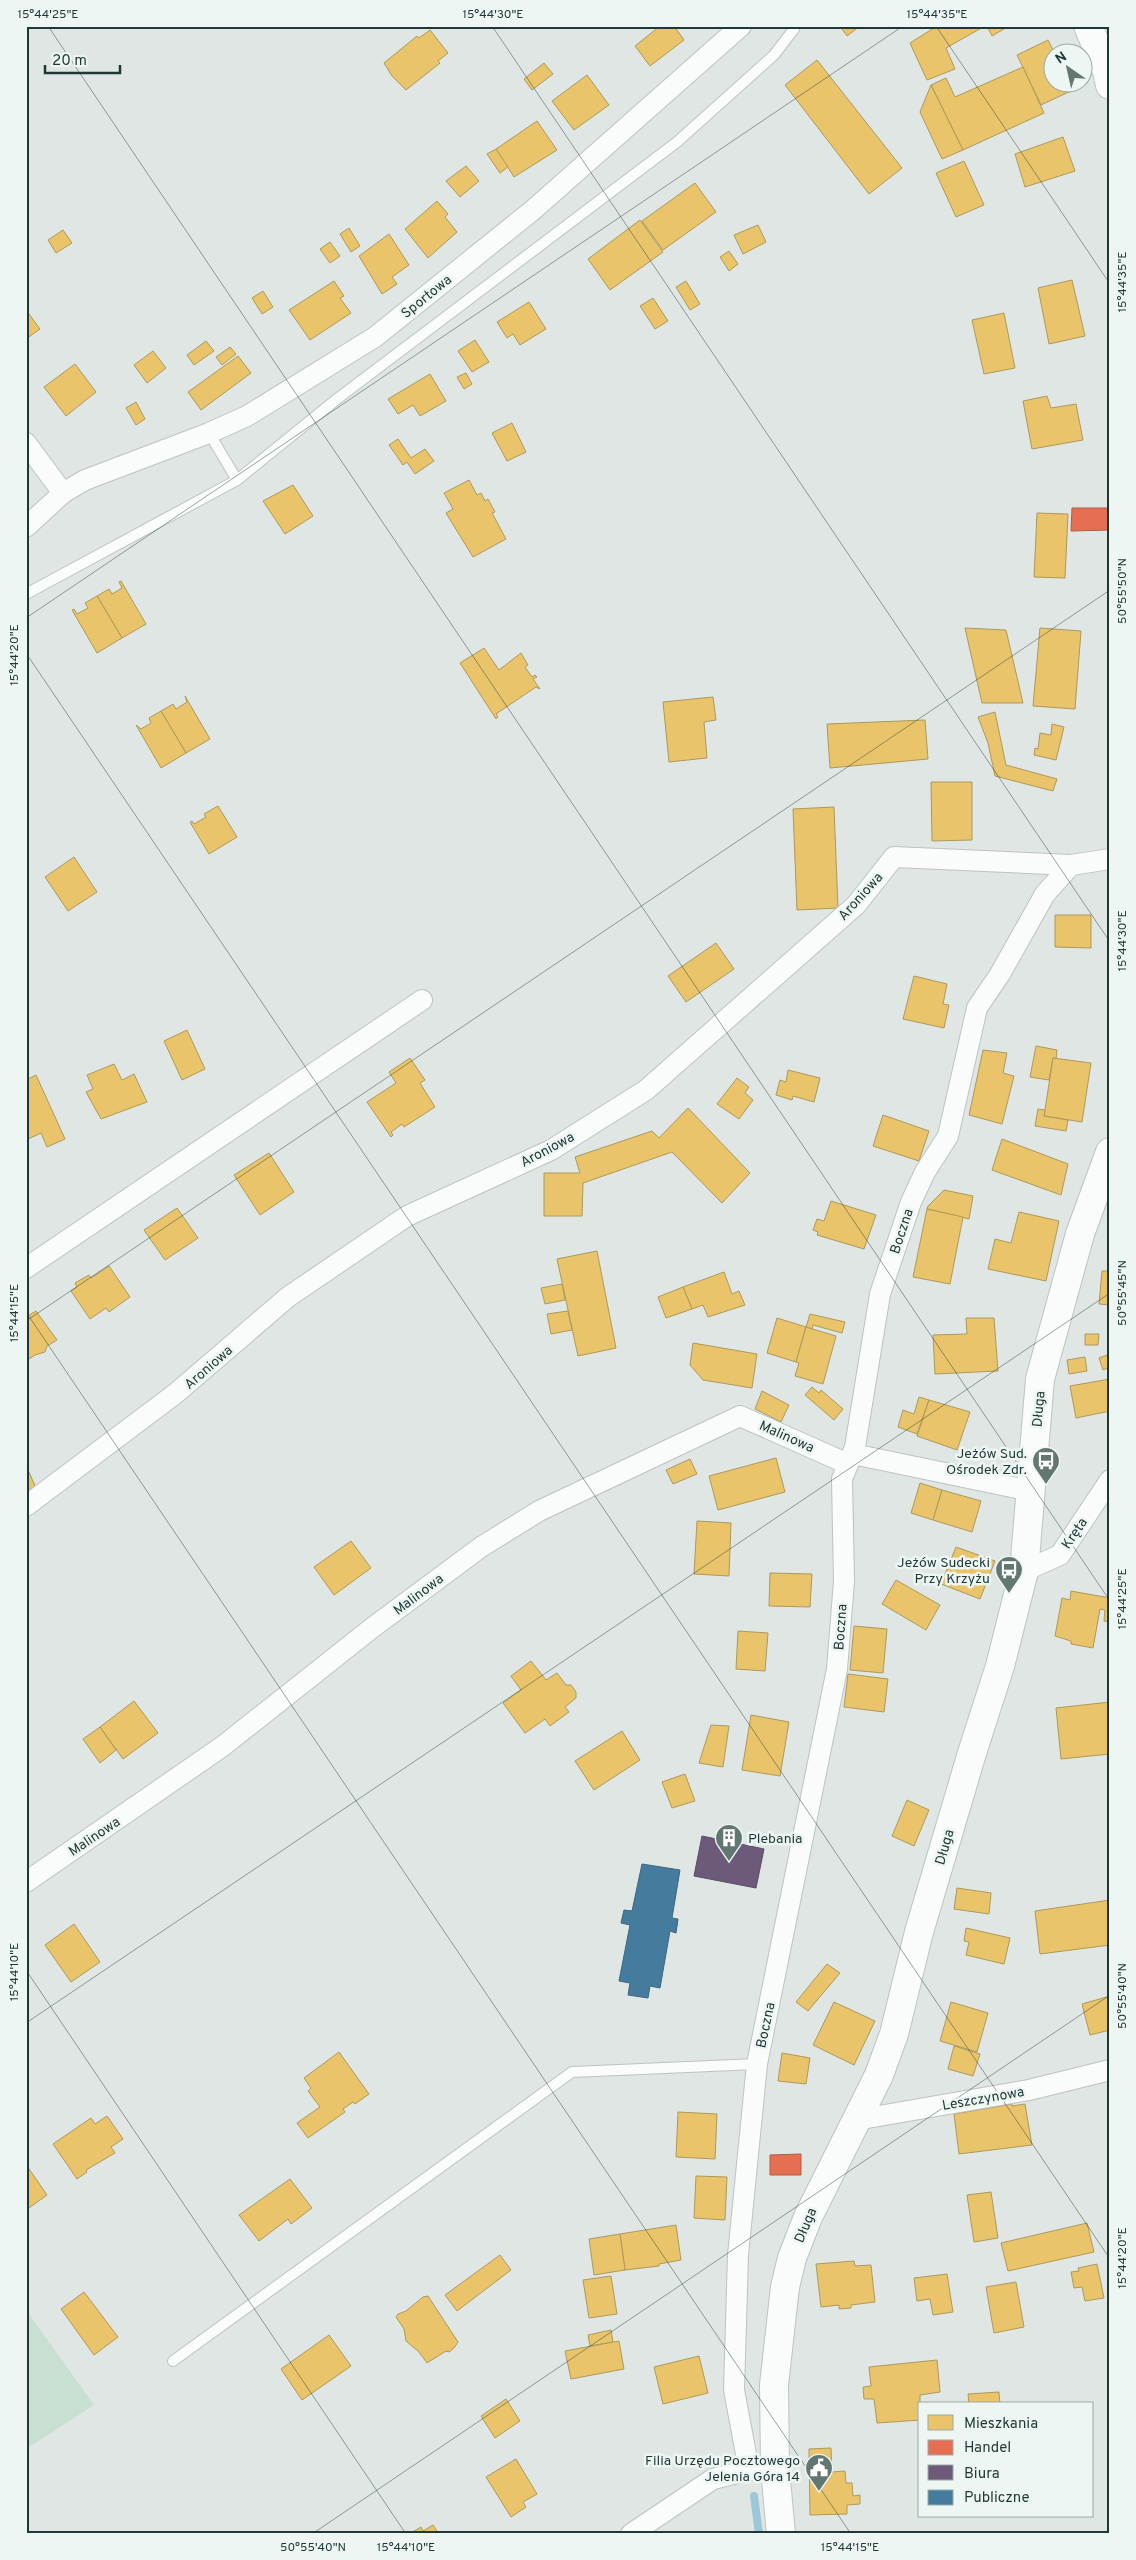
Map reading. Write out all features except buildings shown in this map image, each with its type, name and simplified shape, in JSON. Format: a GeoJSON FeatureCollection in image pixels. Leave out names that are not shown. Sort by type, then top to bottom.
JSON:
{"type":"FeatureCollection","features":[{"type":"Feature","properties":{"kind":"street","name":"Sportowa"},"geometry":{"type":"LineString","coordinates":[[26,527],[63,493],[85,480],[209,433],[247,416],[375,337],[533,210],[741,26]]}},
{"type":"Feature","properties":{"kind":"street"},"geometry":{"type":"LineString","coordinates":[[1088,26],[1109,75]]}},
{"type":"Feature","properties":{"kind":"street"},"geometry":{"type":"LineString","coordinates":[[26,443],[63,493]]}},
{"type":"Feature","properties":{"kind":"street","name":"Aroniowa"},"geometry":{"type":"LineString","coordinates":[[26,1506],[176,1394],[288,1297],[407,1216],[551,1150],[646,1090],[856,905],[894,857],[1071,865]]}},
{"type":"Feature","properties":{"kind":"street"},"geometry":{"type":"LineString","coordinates":[[1071,865],[1110,859]]}},
{"type":"Feature","properties":{"kind":"street","name":"Boczna"},"geometry":{"type":"LineString","coordinates":[[762,2470],[734,2390],[736,2292],[757,2064],[837,1669],[844,1581],[842,1479],[851,1459],[880,1294],[911,1202],[925,1172],[948,1136],[977,1008],[1000,974],[1045,894],[1071,865]]}},
{"type":"Feature","properties":{"kind":"street"},"geometry":{"type":"LineString","coordinates":[[26,1268],[422,1000]]}},
{"type":"Feature","properties":{"kind":"street","name":"Długa"},"geometry":{"type":"LineString","coordinates":[[781,2534],[762,2470],[785,2287],[792,2258],[808,2217],[879,2075],[894,2034],[919,1932],[1000,1666],[1024,1571],[1040,1379],[1080,1234],[1110,1152]]}},
{"type":"Feature","properties":{"kind":"street","name":"Malinowa"},"geometry":{"type":"LineString","coordinates":[[26,1882],[223,1746],[372,1628],[481,1547],[539,1511],[740,1416],[851,1459],[914,1466],[1031,1491]]}},
{"type":"Feature","properties":{"kind":"street","name":"Kręta"},"geometry":{"type":"LineString","coordinates":[[1024,1571],[1060,1555],[1110,1480]]}},
{"type":"Feature","properties":{"kind":"street","name":"Leszczynowa"},"geometry":{"type":"LineString","coordinates":[[856,2120],[1029,2090],[1109,2071]]}},
{"type":"Feature","properties":{"kind":"street"},"geometry":{"type":"LineString","coordinates":[[631,2534],[713,2480],[762,2470]]}},
{"type":"Feature","properties":{"kind":"lane"},"geometry":{"type":"LineString","coordinates":[[26,594],[236,480],[337,399],[677,142],[774,55],[794,29],[792,26]]}},
{"type":"Feature","properties":{"kind":"lane"},"geometry":{"type":"LineString","coordinates":[[209,433],[236,480]]}},
{"type":"Feature","properties":{"kind":"lane"},"geometry":{"type":"LineString","coordinates":[[173,2361],[572,2072],[757,2064]]}},
{"type":"Feature","properties":{"kind":"green space"},"geometry":{"type":"Polygon","coordinates":[[[26,2310],[94,2405],[26,2449],[26,2310]]]}},
{"type":"Feature","properties":{"kind":"waterway"},"geometry":{"type":"LineString","coordinates":[[754,2496],[759,2534]]}},
{"type":"Feature","properties":{"kind":"place","name":"Jeżów Sud. Ośrodek Zdr."},"geometry":{"type":"Point","coordinates":[1046,1485]}},
{"type":"Feature","properties":{"kind":"place","name":"Jeżów Sudecki Przy Krzyżu"},"geometry":{"type":"Point","coordinates":[1009,1594]}},
{"type":"Feature","properties":{"kind":"place","name":"Plebania"},"geometry":{"type":"Point","coordinates":[729,1862]}},
{"type":"Feature","properties":{"kind":"place","name":"Filia Urzędu Pocztowego Jelenia Góra 14"},"geometry":{"type":"Point","coordinates":[819,2492]}}]}
